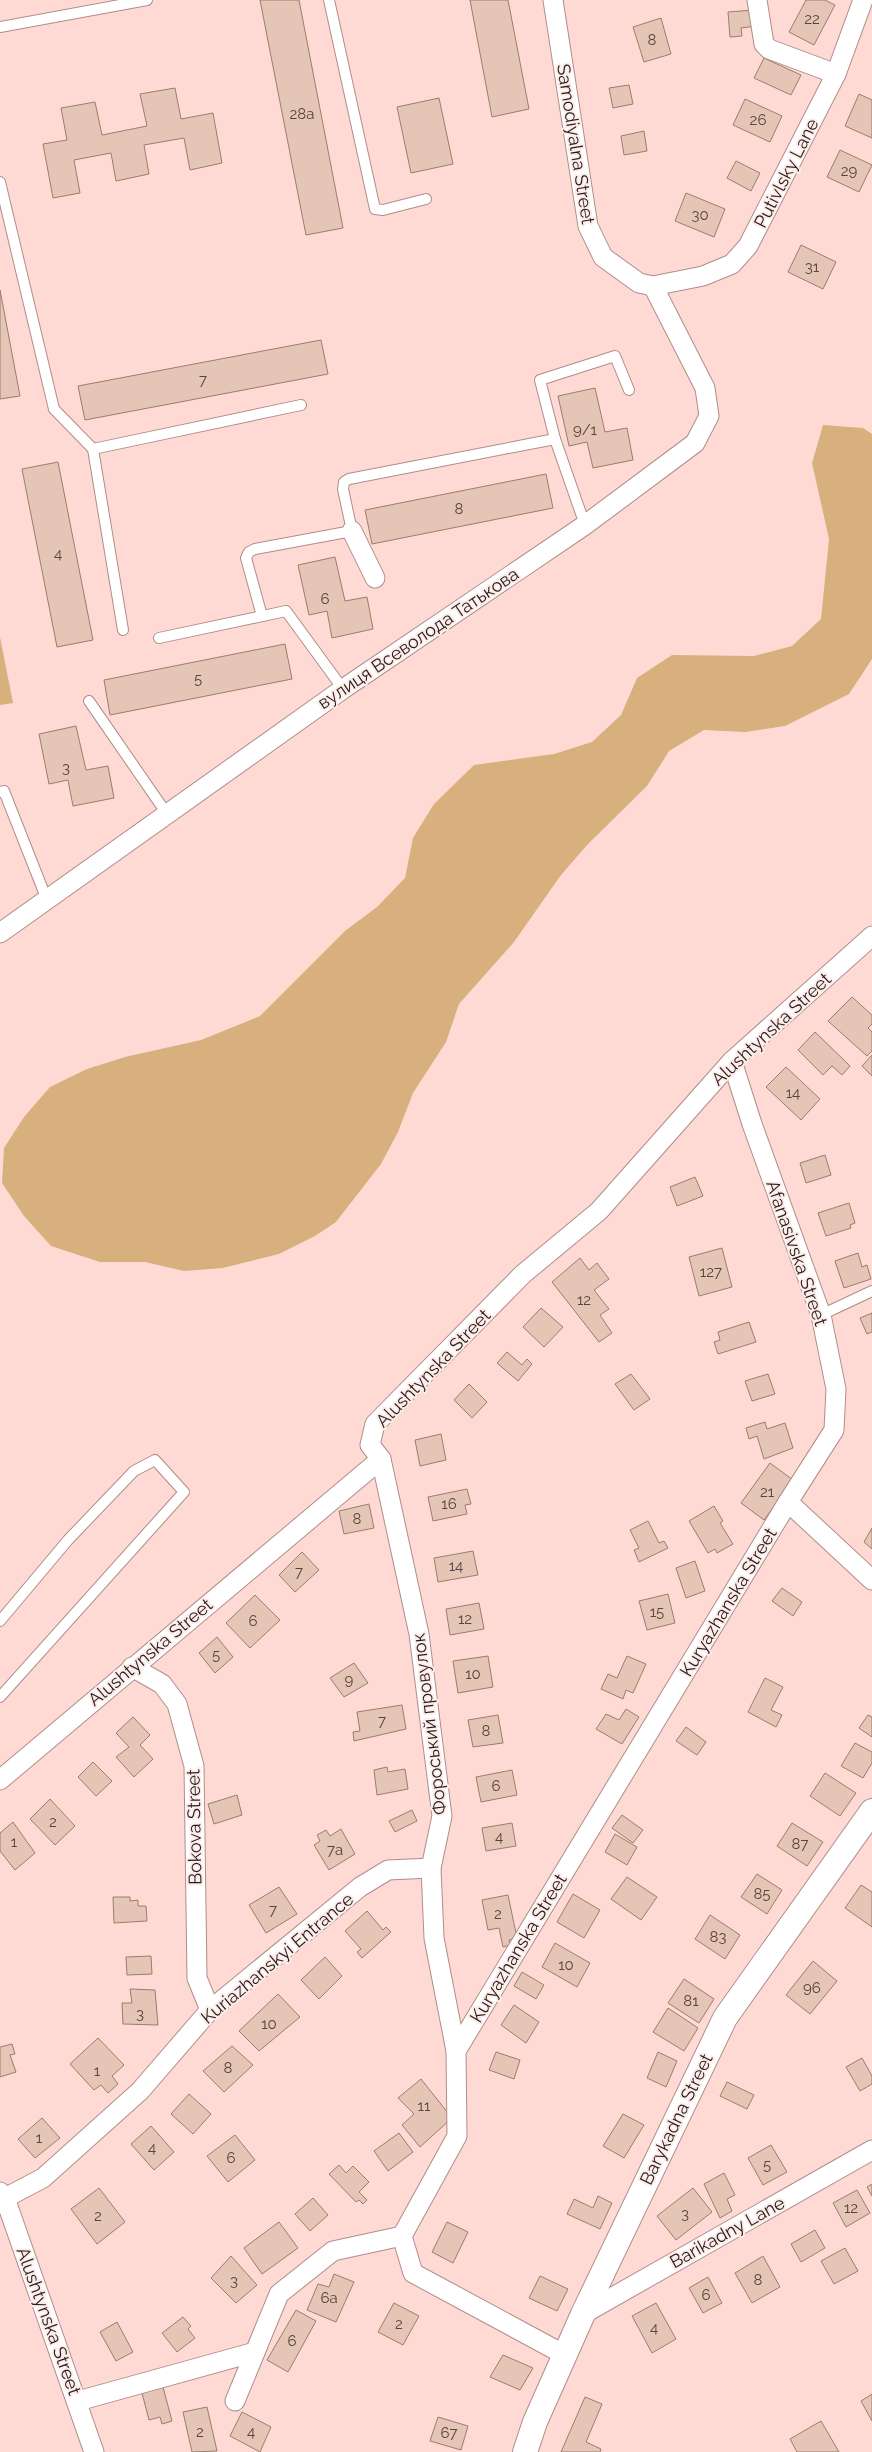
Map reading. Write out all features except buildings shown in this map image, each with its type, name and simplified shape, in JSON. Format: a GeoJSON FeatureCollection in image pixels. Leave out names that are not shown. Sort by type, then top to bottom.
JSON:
{"type":"FeatureCollection","features":[{"type":"Feature","properties":{"kind":"street","name":"Samodiyalna Street"},"geometry":{"type":"LineString","coordinates":[[553,0],[588,226],[602,257],[639,283],[653,286]]}},
{"type":"Feature","properties":{"kind":"street"},"geometry":{"type":"LineString","coordinates":[[757,0],[764,44],[769,49],[836,74]]}},
{"type":"Feature","properties":{"kind":"street","name":"Putivlsky Lane"},"geometry":{"type":"LineString","coordinates":[[653,286],[703,276],[732,264],[748,246],[836,74],[863,0]]}},
{"type":"Feature","properties":{"kind":"street","name":"вулиця Всеволода Татькова"},"geometry":{"type":"LineString","coordinates":[[0,933],[343,689],[585,525],[695,443],[709,416],[705,388],[653,286]]}},
{"type":"Feature","properties":{"kind":"street"},"geometry":{"type":"LineString","coordinates":[[352,531],[375,578]]}},
{"type":"Feature","properties":{"kind":"street","name":"Alushtynska Street"},"geometry":{"type":"LineString","coordinates":[[0,1780],[381,1459],[370,1445],[374,1424],[523,1274],[599,1211],[732,1061],[872,936]]}},
{"type":"Feature","properties":{"kind":"street","name":"Afanasivska Street"},"geometry":{"type":"LineString","coordinates":[[732,1061],[752,1124],[821,1315],[836,1389],[834,1430],[788,1502]]}},
{"type":"Feature","properties":{"kind":"street","name":"Фороський провулок"},"geometry":{"type":"LineString","coordinates":[[381,1459],[419,1634],[440,1797],[442,1816],[431,1868],[434,1938],[456,2051]]}},
{"type":"Feature","properties":{"kind":"street"},"geometry":{"type":"LineString","coordinates":[[788,1502],[872,1580]]}},
{"type":"Feature","properties":{"kind":"street","name":"Kuryazhanska Street"},"geometry":{"type":"LineString","coordinates":[[456,2051],[788,1502]]}},
{"type":"Feature","properties":{"kind":"street","name":"Bokova Street"},"geometry":{"type":"LineString","coordinates":[[132,1667],[162,1684],[178,1704],[194,1766],[197,1978],[210,2010]]}},
{"type":"Feature","properties":{"kind":"street","name":"Barykadna Street"},"geometry":{"type":"LineString","coordinates":[[525,2452],[535,2422],[583,2314],[725,2018],[872,1811]]}},
{"type":"Feature","properties":{"kind":"street","name":"Kuriazhanskyi Entrance"},"geometry":{"type":"LineString","coordinates":[[2,2195],[44,2178],[140,2091],[210,2010],[360,1887],[388,1870],[431,1868]]}},
{"type":"Feature","properties":{"kind":"street"},"geometry":{"type":"LineString","coordinates":[[456,2051],[457,2136],[402,2236],[413,2273],[565,2355]]}},
{"type":"Feature","properties":{"kind":"street","name":"Barikadny Lane"},"geometry":{"type":"LineString","coordinates":[[583,2314],[872,2150]]}},
{"type":"Feature","properties":{"kind":"street","name":"Alushtynska Street"},"geometry":{"type":"LineString","coordinates":[[2,2195],[78,2401],[94,2452]]}},
{"type":"Feature","properties":{"kind":"street"},"geometry":{"type":"LineString","coordinates":[[235,2401],[279,2294],[333,2251],[402,2236]]}},
{"type":"Feature","properties":{"kind":"street"},"geometry":{"type":"LineString","coordinates":[[78,2401],[255,2352]]}},
{"type":"Feature","properties":{"kind":"lane"},"geometry":{"type":"LineString","coordinates":[[0,27],[147,0]]}},
{"type":"Feature","properties":{"kind":"lane"},"geometry":{"type":"LineString","coordinates":[[329,0],[375,209],[383,210],[426,199]]}},
{"type":"Feature","properties":{"kind":"lane"},"geometry":{"type":"LineString","coordinates":[[0,182],[54,410],[93,449],[123,630]]}},
{"type":"Feature","properties":{"kind":"lane"},"geometry":{"type":"LineString","coordinates":[[585,525],[554,439],[540,380],[615,356],[628,390]]}},
{"type":"Feature","properties":{"kind":"lane"},"geometry":{"type":"LineString","coordinates":[[93,449],[301,405]]}},
{"type":"Feature","properties":{"kind":"lane"},"geometry":{"type":"LineString","coordinates":[[262,616],[246,558],[249,552],[255,549],[352,531],[342,489],[344,482],[348,479],[554,439]]}},
{"type":"Feature","properties":{"kind":"lane"},"geometry":{"type":"LineString","coordinates":[[158,638],[286,611],[343,689]]}},
{"type":"Feature","properties":{"kind":"lane"},"geometry":{"type":"LineString","coordinates":[[89,701],[167,814]]}},
{"type":"Feature","properties":{"kind":"lane"},"geometry":{"type":"LineString","coordinates":[[0,792],[4,791],[47,900]]}},
{"type":"Feature","properties":{"kind":"lane"},"geometry":{"type":"LineString","coordinates":[[821,1315],[872,1290]]}},
{"type":"Feature","properties":{"kind":"lane"},"geometry":{"type":"LineString","coordinates":[[0,1621],[68,1540],[134,1471],[155,1460],[184,1492],[0,1697]]}},
{"type":"Feature","properties":{"kind":"shaded area"},"geometry":{"type":"Polygon","coordinates":[[[823,425],[863,428],[872,434],[872,659],[849,694],[785,726],[745,732],[704,730],[669,751],[647,786],[588,844],[561,875],[514,942],[459,1004],[446,1042],[413,1093],[398,1132],[381,1164],[336,1222],[315,1236],[279,1254],[223,1268],[184,1271],[145,1262],[100,1262],[51,1246],[24,1216],[2,1183],[4,1148],[24,1117],[50,1087],[87,1069],[125,1057],[201,1040],[260,1016],[345,931],[377,907],[405,878],[413,838],[434,804],[474,765],[554,754],[592,742],[621,715],[637,678],[672,655],[754,656],[792,646],[821,619],[829,539],[812,463],[823,425]]]}},
{"type":"Feature","properties":{"kind":"shaded area"},"geometry":{"type":"Polygon","coordinates":[[[0,637],[13,703],[0,705],[0,637]]]}}]}
